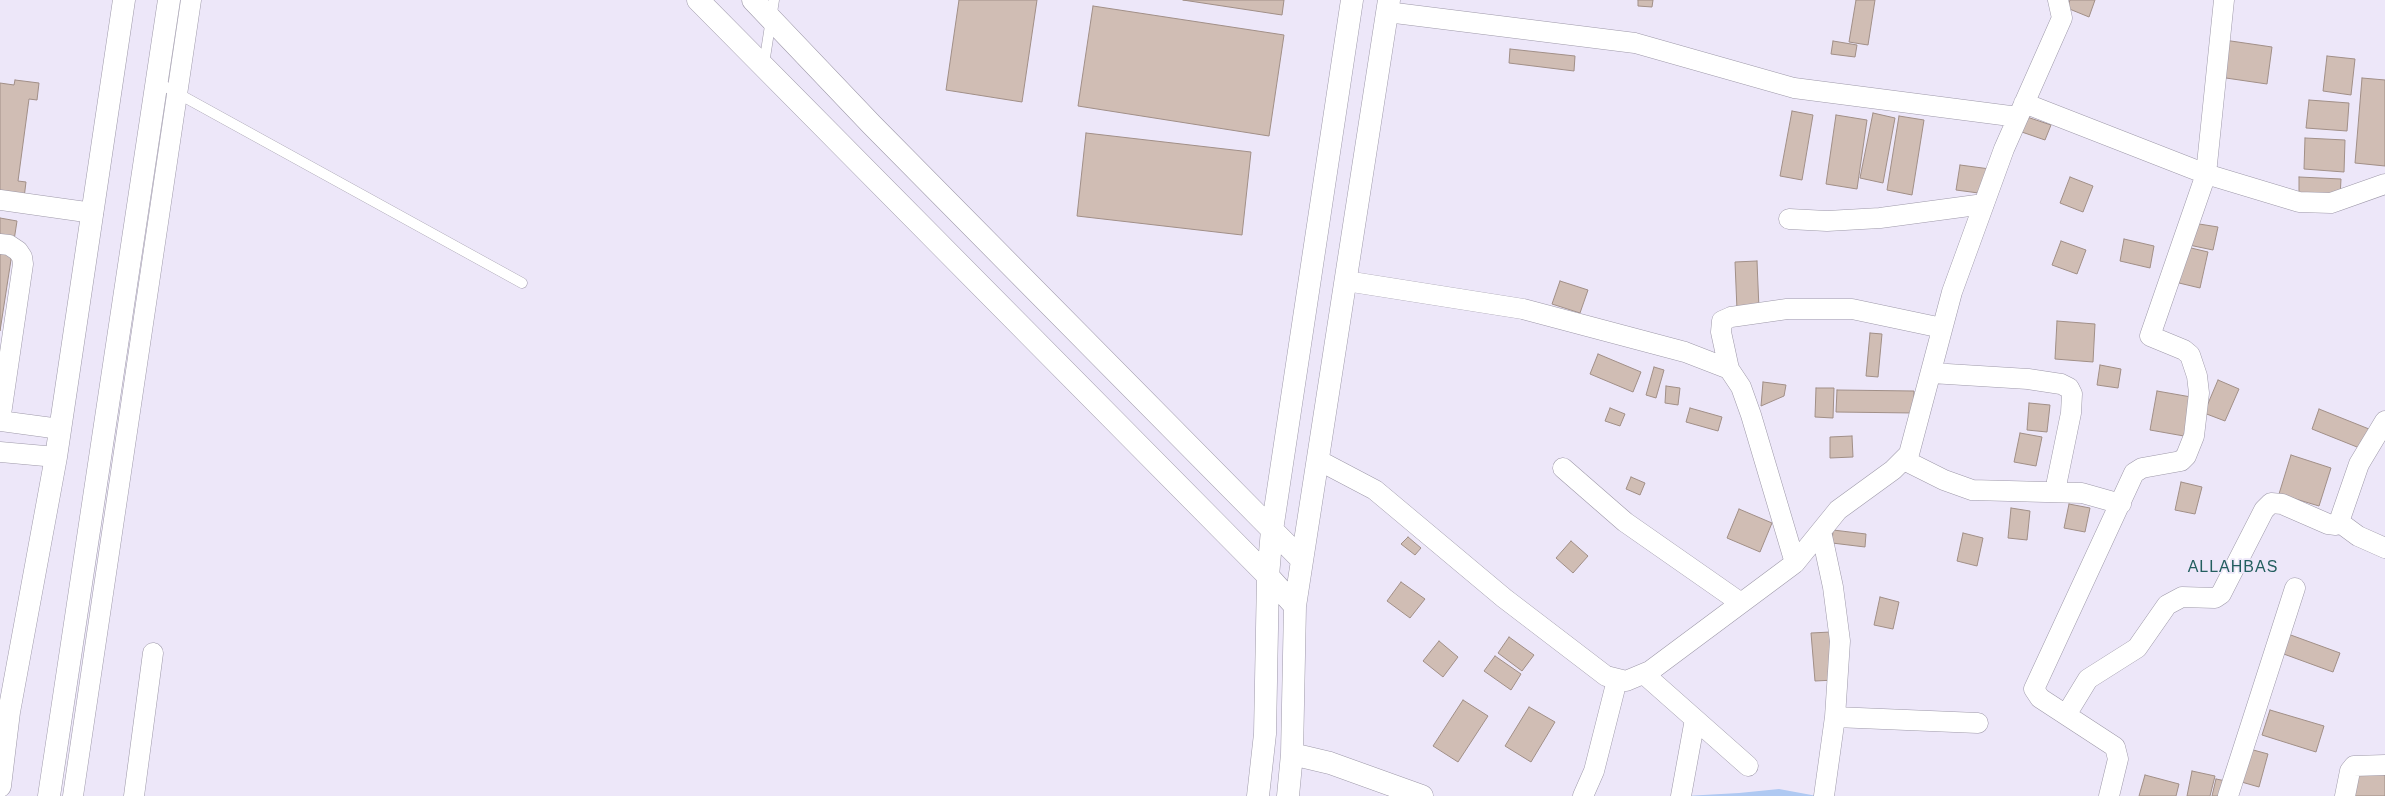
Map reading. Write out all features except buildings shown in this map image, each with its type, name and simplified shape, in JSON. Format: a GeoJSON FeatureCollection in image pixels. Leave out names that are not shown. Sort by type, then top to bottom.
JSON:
{"type":"FeatureCollection","features":[{"type":"Feature","properties":{"kind":"street"},"geometry":{"type":"LineString","coordinates":[[0,786],[9,712],[56,457],[124,0]]}},
{"type":"Feature","properties":{"kind":"street"},"geometry":{"type":"LineString","coordinates":[[49,796],[169,0]]}},
{"type":"Feature","properties":{"kind":"street"},"geometry":{"type":"LineString","coordinates":[[73,796],[191,0]]}},
{"type":"Feature","properties":{"kind":"street"},"geometry":{"type":"LineString","coordinates":[[698,0],[764,64],[1268,576],[1295,606]]}},
{"type":"Feature","properties":{"kind":"street"},"geometry":{"type":"LineString","coordinates":[[753,0],[772,9],[872,125],[1302,560]]}},
{"type":"Feature","properties":{"kind":"street"},"geometry":{"type":"LineString","coordinates":[[1258,796],[1265,734],[1268,576],[1272,530],[1352,0]]}},
{"type":"Feature","properties":{"kind":"street"},"geometry":{"type":"LineString","coordinates":[[1318,460],[1375,490],[1504,598],[1606,676],[1626,682],[1644,674],[1795,563],[1842,507],[1904,460],[1913,443],[1952,292],[1984,204],[2021,110],[2062,18],[2058,0]]}},
{"type":"Feature","properties":{"kind":"street"},"geometry":{"type":"LineString","coordinates":[[2109,796],[2118,760],[2114,748],[2035,694],[2035,682],[2076,602],[2134,473],[2142,468],[2181,461],[2186,456],[2194,436],[2199,393],[2197,376],[2190,355],[2184,350],[2150,336],[2206,174],[2224,0]]}},
{"type":"Feature","properties":{"kind":"street"},"geometry":{"type":"LineString","coordinates":[[1288,796],[1292,754],[1295,606],[1388,6],[1636,43],[1794,88],[2021,110],[2206,174],[2299,202],[2331,204],[2385,184]]}},
{"type":"Feature","properties":{"kind":"street"},"geometry":{"type":"LineString","coordinates":[[0,200],[93,213]]}},
{"type":"Feature","properties":{"kind":"street"},"geometry":{"type":"LineString","coordinates":[[1789,219],[1827,221],[1880,218],[1984,204]]}},
{"type":"Feature","properties":{"kind":"street"},"geometry":{"type":"LineString","coordinates":[[0,244],[9,245],[18,251],[22,257],[23,264],[0,421],[60,428]]}},
{"type":"Feature","properties":{"kind":"street"},"geometry":{"type":"LineString","coordinates":[[1346,281],[1523,309],[1685,352],[1729,369]]}},
{"type":"Feature","properties":{"kind":"street"},"geometry":{"type":"LineString","coordinates":[[1795,563],[1741,387],[1729,369],[1721,332],[1722,321],[1731,317],[1786,309],[1852,309],[1942,328]]}},
{"type":"Feature","properties":{"kind":"street"},"geometry":{"type":"LineString","coordinates":[[1931,373],[2028,379],[2061,384],[2069,388],[2072,394],[2071,413],[2055,491]]}},
{"type":"Feature","properties":{"kind":"street"},"geometry":{"type":"LineString","coordinates":[[2066,715],[2088,678],[2137,648],[2167,605],[2182,597],[2215,598],[2221,594],[2264,510],[2271,503],[2282,504],[2328,524],[2336,525],[2339,522],[2359,464],[2385,421]]}},
{"type":"Feature","properties":{"kind":"street"},"geometry":{"type":"LineString","coordinates":[[0,452],[56,457]]}},
{"type":"Feature","properties":{"kind":"street"},"geometry":{"type":"LineString","coordinates":[[1904,460],[1944,480],[1972,490],[2055,491],[2092,494],[2121,504]]}},
{"type":"Feature","properties":{"kind":"street"},"geometry":{"type":"LineString","coordinates":[[1563,468],[1625,522],[1741,603]]}},
{"type":"Feature","properties":{"kind":"street"},"geometry":{"type":"LineString","coordinates":[[2339,522],[2358,536],[2385,548]]}},
{"type":"Feature","properties":{"kind":"street"},"geometry":{"type":"LineString","coordinates":[[1821,531],[1839,624],[1839,659],[1835,717],[1824,796]]}},
{"type":"Feature","properties":{"kind":"street"},"geometry":{"type":"LineString","coordinates":[[2228,796],[2295,588]]}},
{"type":"Feature","properties":{"kind":"street"},"geometry":{"type":"LineString","coordinates":[[134,796],[153,653]]}},
{"type":"Feature","properties":{"kind":"street"},"geometry":{"type":"LineString","coordinates":[[1644,674],[1748,766]]}},
{"type":"Feature","properties":{"kind":"street"},"geometry":{"type":"LineString","coordinates":[[1582,796],[1594,771],[1617,680]]}},
{"type":"Feature","properties":{"kind":"street"},"geometry":{"type":"LineString","coordinates":[[1835,717],[1978,723]]}},
{"type":"Feature","properties":{"kind":"street"},"geometry":{"type":"LineString","coordinates":[[1680,796],[1695,719]]}},
{"type":"Feature","properties":{"kind":"street"},"geometry":{"type":"LineString","coordinates":[[1292,754],[1330,763],[1422,796]]}},
{"type":"Feature","properties":{"kind":"street"},"geometry":{"type":"LineString","coordinates":[[2344,796],[2350,771],[2354,766],[2385,765]]}},
{"type":"Feature","properties":{"kind":"lane"},"geometry":{"type":"LineString","coordinates":[[764,64],[772,9]]}},
{"type":"Feature","properties":{"kind":"lane"},"geometry":{"type":"LineString","coordinates":[[157,82],[522,283]]}},
{"type":"Feature","properties":{"kind":"water"},"geometry":{"type":"Polygon","coordinates":[[[1779,789],[1817,796],[1685,796],[1739,793],[1779,789]]]}},
{"type":"Feature","properties":{"kind":"district","name":"ALLAHBAS"},"geometry":{"type":"Point","coordinates":[2233,568]}}]}
